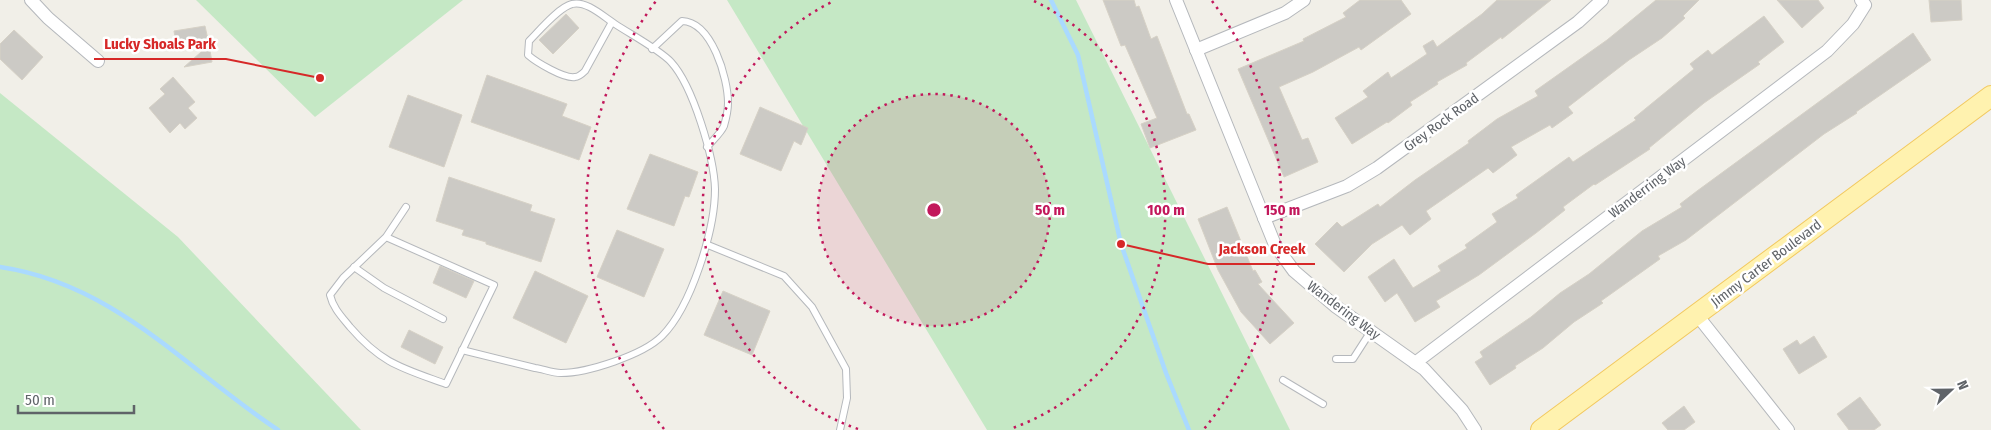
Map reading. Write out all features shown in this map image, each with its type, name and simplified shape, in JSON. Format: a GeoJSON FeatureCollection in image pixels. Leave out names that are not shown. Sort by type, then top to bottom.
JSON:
{"type":"FeatureCollection","features":[{"type":"Feature","properties":{"kind":"main road","name":"Jimmy Carter Boulevard"},"geometry":{"type":"LineString","coordinates":[[1541,430],[1991,96]]}},
{"type":"Feature","properties":{"kind":"street"},"geometry":{"type":"LineString","coordinates":[[31,0],[48,18],[98,61]]}},
{"type":"Feature","properties":{"kind":"street","name":"Wandering Way"},"geometry":{"type":"LineString","coordinates":[[1176,0],[1275,245],[1294,271],[1335,306],[1424,369],[1462,410],[1475,430]]}},
{"type":"Feature","properties":{"kind":"street"},"geometry":{"type":"LineString","coordinates":[[1196,50],[1284,12],[1304,0]]}},
{"type":"Feature","properties":{"kind":"street","name":"Grey Rock Road"},"geometry":{"type":"LineString","coordinates":[[1264,218],[1347,186],[1377,168],[1578,22],[1602,0]]}},
{"type":"Feature","properties":{"kind":"street","name":"Wanderring Way"},"geometry":{"type":"LineString","coordinates":[[1415,363],[1827,51],[1853,24],[1865,5],[1861,0]]}},
{"type":"Feature","properties":{"kind":"street"},"geometry":{"type":"LineString","coordinates":[[1697,315],[1788,430]]}},
{"type":"Feature","properties":{"kind":"lane"},"geometry":{"type":"LineString","coordinates":[[462,350],[560,373],[593,368],[633,354],[662,336],[682,307],[708,245],[715,189],[707,147],[697,113],[684,81],[670,61],[612,22],[586,5],[571,4],[529,41],[528,55],[536,61],[568,76],[580,76],[585,72],[612,22]]}},
{"type":"Feature","properties":{"kind":"lane"},"geometry":{"type":"LineString","coordinates":[[652,49],[682,21],[697,26],[710,42],[720,60],[728,104],[723,129],[707,147]]}},
{"type":"Feature","properties":{"kind":"lane"},"geometry":{"type":"LineString","coordinates":[[386,237],[494,285],[446,384],[392,364],[367,346],[332,305],[330,295],[354,267],[386,237],[406,207]]}},
{"type":"Feature","properties":{"kind":"lane"},"geometry":{"type":"LineString","coordinates":[[708,245],[784,276],[812,307],[846,369],[847,398],[840,430]]}},
{"type":"Feature","properties":{"kind":"lane"},"geometry":{"type":"LineString","coordinates":[[354,267],[400,297],[443,319]]}},
{"type":"Feature","properties":{"kind":"lane"},"geometry":{"type":"LineString","coordinates":[[1336,358],[1353,359],[1371,331]]}},
{"type":"Feature","properties":{"kind":"lane"},"geometry":{"type":"LineString","coordinates":[[1283,380],[1323,404]]}},
{"type":"Feature","properties":{"kind":"green space"},"geometry":{"type":"Polygon","coordinates":[[[196,0],[463,0],[315,117],[196,0]]]}},
{"type":"Feature","properties":{"kind":"green space"},"geometry":{"type":"Polygon","coordinates":[[[727,0],[1076,0],[1290,430],[987,430],[727,0]]]}},
{"type":"Feature","properties":{"kind":"green space"},"geometry":{"type":"Polygon","coordinates":[[[0,93],[178,237],[361,430],[0,430],[0,93]]]}},
{"type":"Feature","properties":{"kind":"building"},"geometry":{"type":"Polygon","coordinates":[[[1103,0],[1134,0],[1136,7],[1139,6],[1151,39],[1157,36],[1187,114],[1189,114],[1196,130],[1150,148],[1141,124],[1157,118],[1125,45],[1121,46],[1103,0]]]}},
{"type":"Feature","properties":{"kind":"building"},"geometry":{"type":"Polygon","coordinates":[[[1360,0],[1401,0],[1411,14],[1361,50],[1359,47],[1313,72],[1279,87],[1302,140],[1308,138],[1318,162],[1284,177],[1238,69],[1304,41],[1303,39],[1346,17],[1343,13],[1360,0]]]}},
{"type":"Feature","properties":{"kind":"building"},"geometry":{"type":"Polygon","coordinates":[[[1497,0],[1551,0],[1502,39],[1501,37],[1466,63],[1467,65],[1437,82],[1438,84],[1410,102],[1412,105],[1388,123],[1352,144],[1335,118],[1368,97],[1363,91],[1388,72],[1391,78],[1427,54],[1423,46],[1433,40],[1437,47],[1482,14],[1497,0]]]}},
{"type":"Feature","properties":{"kind":"building"},"geometry":{"type":"Polygon","coordinates":[[[1656,0],[1699,0],[1683,16],[1685,18],[1662,38],[1629,60],[1568,107],[1573,113],[1552,128],[1550,125],[1511,147],[1517,155],[1493,173],[1488,168],[1426,211],[1431,219],[1410,235],[1402,225],[1372,244],[1344,272],[1315,244],[1337,222],[1342,227],[1378,204],[1380,207],[1469,143],[1468,141],[1497,119],[1538,96],[1535,91],[1607,40],[1656,0]]]}},
{"type":"Feature","properties":{"kind":"building"},"geometry":{"type":"Polygon","coordinates":[[[1777,0],[1818,0],[1824,8],[1802,28],[1777,0]]]}},
{"type":"Feature","properties":{"kind":"building"},"geometry":{"type":"Polygon","coordinates":[[[1929,0],[1961,0],[1962,20],[1931,22],[1929,0]]]}},
{"type":"Feature","properties":{"kind":"building"},"geometry":{"type":"Polygon","coordinates":[[[566,14],[579,28],[553,54],[539,40],[566,14]]]}},
{"type":"Feature","properties":{"kind":"building"},"geometry":{"type":"Polygon","coordinates":[[[1764,16],[1784,42],[1758,62],[1760,64],[1704,103],[1650,149],[1594,184],[1563,207],[1565,210],[1536,233],[1479,275],[1436,301],[1440,307],[1415,322],[1397,293],[1385,302],[1368,277],[1394,259],[1413,288],[1441,271],[1438,266],[1467,248],[1465,245],[1497,222],[1492,214],[1518,198],[1516,195],[1569,157],[1573,162],[1636,120],[1634,118],[1694,69],[1690,64],[1708,50],[1712,55],[1764,16]]]}},
{"type":"Feature","properties":{"kind":"building"},"geometry":{"type":"Polygon","coordinates":[[[205,26],[209,44],[177,49],[174,31],[205,26]]]}},
{"type":"Feature","properties":{"kind":"building"},"geometry":{"type":"Polygon","coordinates":[[[14,30],[43,57],[22,80],[0,59],[0,44],[14,30]]]}},
{"type":"Feature","properties":{"kind":"building"},"geometry":{"type":"Polygon","coordinates":[[[1913,33],[1931,60],[1824,134],[1686,240],[1658,256],[1660,259],[1601,301],[1603,303],[1574,322],[1543,348],[1490,385],[1475,362],[1483,357],[1480,352],[1589,274],[1642,231],[1682,207],[1680,204],[1697,191],[1913,33]]]}},
{"type":"Feature","properties":{"kind":"building"},"geometry":{"type":"Polygon","coordinates":[[[209,45],[212,62],[184,67],[209,45]]]}},
{"type":"Feature","properties":{"kind":"building"},"geometry":{"type":"Polygon","coordinates":[[[487,75],[567,104],[562,116],[591,127],[579,160],[471,122],[487,75]]]}},
{"type":"Feature","properties":{"kind":"building"},"geometry":{"type":"Polygon","coordinates":[[[173,77],[195,102],[188,108],[197,118],[185,129],[180,123],[170,133],[149,108],[165,94],[160,89],[173,77]]]}},
{"type":"Feature","properties":{"kind":"building"},"geometry":{"type":"Polygon","coordinates":[[[408,95],[462,115],[444,167],[389,147],[408,95]]]}},
{"type":"Feature","properties":{"kind":"building"},"geometry":{"type":"Polygon","coordinates":[[[760,107],[808,128],[801,145],[794,141],[781,171],[740,154],[760,107]]]}},
{"type":"Feature","properties":{"kind":"building"},"geometry":{"type":"Polygon","coordinates":[[[650,154],[698,172],[689,197],[685,196],[674,226],[627,209],[650,154]]]}},
{"type":"Feature","properties":{"kind":"building"},"geometry":{"type":"Polygon","coordinates":[[[449,177],[532,205],[530,211],[555,219],[541,262],[462,235],[464,230],[436,221],[449,177]]]}},
{"type":"Feature","properties":{"kind":"building"},"geometry":{"type":"Polygon","coordinates":[[[1227,207],[1253,271],[1255,270],[1262,282],[1258,284],[1294,323],[1270,344],[1241,312],[1218,270],[1198,219],[1227,207]]]}},
{"type":"Feature","properties":{"kind":"building"},"geometry":{"type":"Polygon","coordinates":[[[617,230],[664,249],[644,297],[597,277],[617,230]]]}},
{"type":"Feature","properties":{"kind":"building"},"geometry":{"type":"Polygon","coordinates":[[[440,266],[474,281],[466,298],[433,283],[440,266]]]}},
{"type":"Feature","properties":{"kind":"building"},"geometry":{"type":"Polygon","coordinates":[[[535,271],[588,296],[566,343],[513,318],[535,271]]]}},
{"type":"Feature","properties":{"kind":"building"},"geometry":{"type":"Polygon","coordinates":[[[723,291],[770,311],[752,355],[704,335],[723,291]]]}},
{"type":"Feature","properties":{"kind":"building"},"geometry":{"type":"Polygon","coordinates":[[[409,330],[443,347],[435,364],[401,347],[409,330]]]}},
{"type":"Feature","properties":{"kind":"building"},"geometry":{"type":"Polygon","coordinates":[[[1814,336],[1827,357],[1799,374],[1783,349],[1797,340],[1800,345],[1814,336]]]}},
{"type":"Feature","properties":{"kind":"building"},"geometry":{"type":"Polygon","coordinates":[[[1860,397],[1881,425],[1874,430],[1849,430],[1837,414],[1860,397]]]}},
{"type":"Feature","properties":{"kind":"building"},"geometry":{"type":"Polygon","coordinates":[[[1684,406],[1695,422],[1684,430],[1668,430],[1662,423],[1684,406]]]}},
{"type":"Feature","properties":{"kind":"waterway"},"geometry":{"type":"LineString","coordinates":[[1051,0],[1078,55],[1121,244],[1166,373],[1189,430]]}},
{"type":"Feature","properties":{"kind":"waterway"},"geometry":{"type":"LineString","coordinates":[[0,267],[41,276],[79,291],[114,310],[148,332],[278,430]]}},
{"type":"Feature","properties":{"kind":"place","name":"Lucky Shoals Park"},"geometry":{"type":"Point","coordinates":[320,78]}},
{"type":"Feature","properties":{"kind":"place","name":"Jackson Creek"},"geometry":{"type":"Point","coordinates":[1121,244]}}]}
